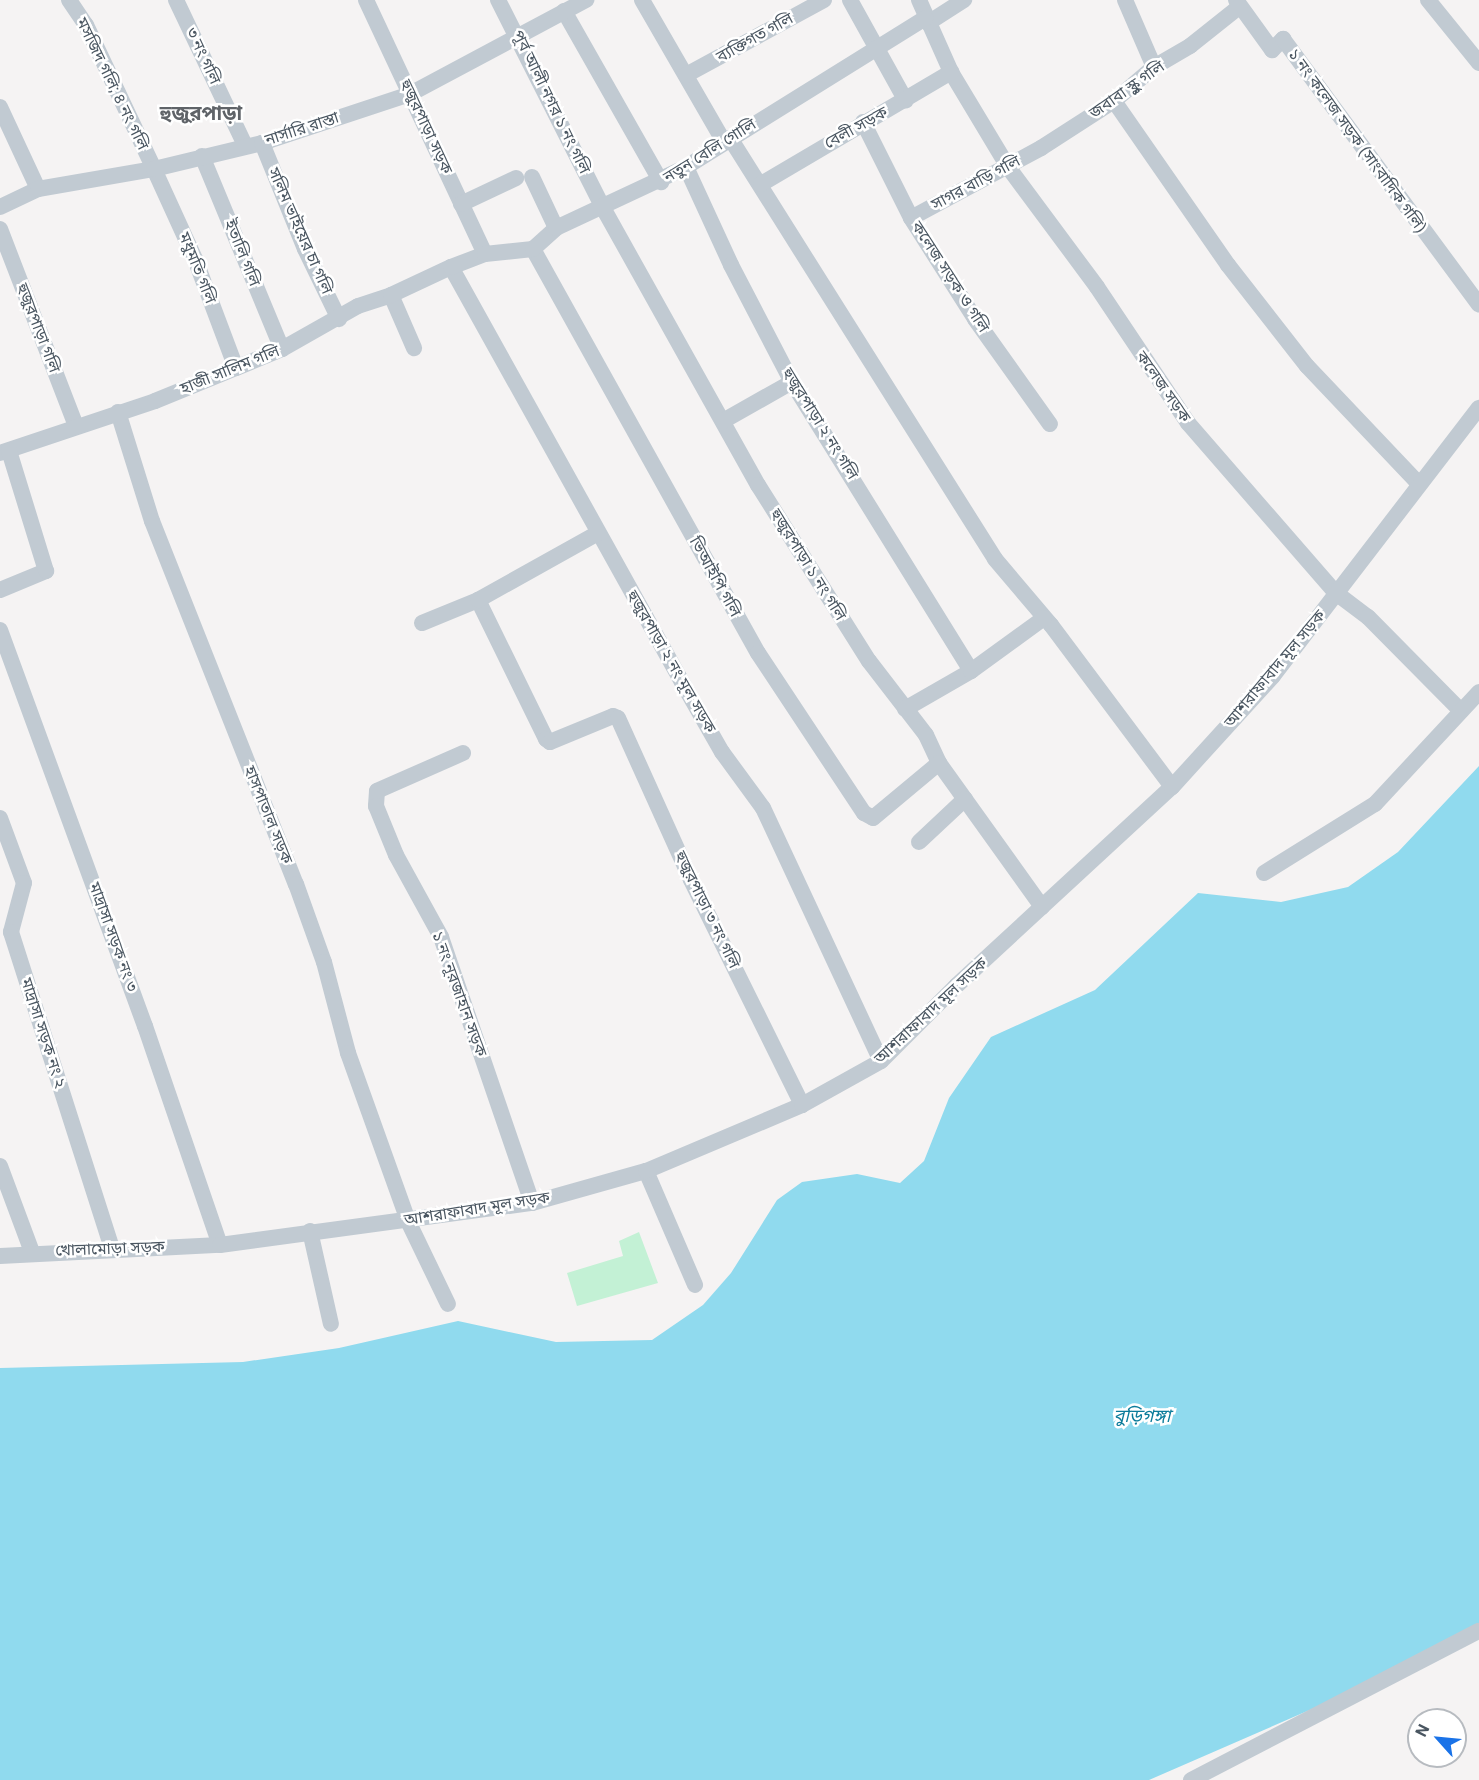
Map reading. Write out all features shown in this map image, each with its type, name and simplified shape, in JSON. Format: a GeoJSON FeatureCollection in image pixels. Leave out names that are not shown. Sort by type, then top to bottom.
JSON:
{"type":"FeatureCollection","features":[{"type":"Feature","properties":{"kind":"street","name":"মসজিদ গলি; ৪ নং গলি"},"geometry":{"type":"LineString","coordinates":[[69,0],[86,25],[154,169]]}},
{"type":"Feature","properties":{"kind":"street","name":"৩ নং গলি"},"geometry":{"type":"LineString","coordinates":[[176,0],[253,144]]}},
{"type":"Feature","properties":{"kind":"street","name":"হুজুরপাড়া সড়ক"},"geometry":{"type":"LineString","coordinates":[[366,0],[485,254]]}},
{"type":"Feature","properties":{"kind":"street","name":"পূর্ব আলী নগর ১ নং গলি"},"geometry":{"type":"LineString","coordinates":[[498,0],[518,35],[602,206]]}},
{"type":"Feature","properties":{"kind":"street","name":"নার্সারি রাস্তা"},"geometry":{"type":"LineString","coordinates":[[0,207],[38,189],[154,169],[253,144],[410,94],[586,0]]}},
{"type":"Feature","properties":{"kind":"street"},"geometry":{"type":"LineString","coordinates":[[642,0],[727,140],[761,183],[995,559],[1044,618],[1172,788]]}},
{"type":"Feature","properties":{"kind":"street","name":"ব্যক্তিগত গলি"},"geometry":{"type":"LineString","coordinates":[[686,75],[824,0]]}},
{"type":"Feature","properties":{"kind":"street"},"geometry":{"type":"LineString","coordinates":[[850,0],[906,101]]}},
{"type":"Feature","properties":{"kind":"street"},"geometry":{"type":"LineString","coordinates":[[919,0],[951,72]]}},
{"type":"Feature","properties":{"kind":"street","name":"নতুন বেলি গোলি"},"geometry":{"type":"LineString","coordinates":[[533,249],[556,228],[661,182],[876,48],[964,0]]}},
{"type":"Feature","properties":{"kind":"street"},"geometry":{"type":"LineString","coordinates":[[1125,0],[1154,67]]}},
{"type":"Feature","properties":{"kind":"street"},"geometry":{"type":"LineString","coordinates":[[1428,0],[1479,63]]}},
{"type":"Feature","properties":{"kind":"street","name":"জবাবা স্কুল গলি"},"geometry":{"type":"LineString","coordinates":[[1041,148],[1114,100],[1154,67],[1190,46],[1237,4]]}},
{"type":"Feature","properties":{"kind":"street","name":"১ নং কলেজ সড়ক (সাংবাদিক গলি)"},"geometry":{"type":"LineString","coordinates":[[1237,4],[1272,50],[1283,39],[1479,305]]}},
{"type":"Feature","properties":{"kind":"street"},"geometry":{"type":"LineString","coordinates":[[564,11],[661,182]]}},
{"type":"Feature","properties":{"kind":"street","name":"বেলী সড়ক"},"geometry":{"type":"LineString","coordinates":[[761,183],[863,122],[906,101],[951,72]]}},
{"type":"Feature","properties":{"kind":"street","name":"কলেজ সড়ক"},"geometry":{"type":"LineString","coordinates":[[951,72],[1008,167],[1097,286],[1188,423],[1336,593],[1368,617],[1461,711]]}},
{"type":"Feature","properties":{"kind":"street"},"geometry":{"type":"LineString","coordinates":[[1114,100],[1222,257],[1307,366],[1418,483]]}},
{"type":"Feature","properties":{"kind":"street"},"geometry":{"type":"LineString","coordinates":[[0,107],[38,189]]}},
{"type":"Feature","properties":{"kind":"street","name":"কলেজ সড়ক ও গলি"},"geometry":{"type":"LineString","coordinates":[[863,122],[912,218],[975,320],[1050,424]]}},
{"type":"Feature","properties":{"kind":"street","name":"সলিম ভাইয়ের চা গলি"},"geometry":{"type":"LineString","coordinates":[[253,144],[339,319]]}},
{"type":"Feature","properties":{"kind":"street","name":"সাগর বাড়ি গলি"},"geometry":{"type":"LineString","coordinates":[[912,218],[1041,148]]}},
{"type":"Feature","properties":{"kind":"street","name":"ইতালি গলি"},"geometry":{"type":"LineString","coordinates":[[202,156],[282,349]]}},
{"type":"Feature","properties":{"kind":"street","name":"হুজুরপাড়া ২ নং গলি"},"geometry":{"type":"LineString","coordinates":[[686,167],[731,265],[792,382],[971,671]]}},
{"type":"Feature","properties":{"kind":"street","name":"মধুমতি গলি"},"geometry":{"type":"LineString","coordinates":[[154,169],[195,260],[236,368]]}},
{"type":"Feature","properties":{"kind":"street"},"geometry":{"type":"LineString","coordinates":[[461,204],[524,177],[556,228]]}},
{"type":"Feature","properties":{"kind":"street","name":"হুজুরপাড়া ১ নং গলি"},"geometry":{"type":"LineString","coordinates":[[602,206],[758,485],[869,661],[926,735],[939,763],[1042,906]]}},
{"type":"Feature","properties":{"kind":"street","name":"হুজুরপাড়া গলি"},"geometry":{"type":"LineString","coordinates":[[0,229],[76,426]]}},
{"type":"Feature","properties":{"kind":"street"},"geometry":{"type":"LineString","coordinates":[[451,267],[485,254],[533,249]]}},
{"type":"Feature","properties":{"kind":"street","name":"ভিআইপি গলি"},"geometry":{"type":"LineString","coordinates":[[533,249],[758,653],[864,813],[873,818],[939,763]]}},
{"type":"Feature","properties":{"kind":"street","name":"হাজী সালিম গলি"},"geometry":{"type":"LineString","coordinates":[[3,450],[118,412],[236,368],[282,349],[339,319],[358,306],[391,295],[451,267]]}},
{"type":"Feature","properties":{"kind":"street","name":"হুজুরপাড়া ২ নং মূল সড়ক"},"geometry":{"type":"LineString","coordinates":[[451,267],[722,752],[763,808],[881,1061]]}},
{"type":"Feature","properties":{"kind":"street"},"geometry":{"type":"LineString","coordinates":[[391,295],[414,348]]}},
{"type":"Feature","properties":{"kind":"street"},"geometry":{"type":"LineString","coordinates":[[723,421],[792,382]]}},
{"type":"Feature","properties":{"kind":"street","name":"আশরাফাবাদ মূল সড়ক"},"geometry":{"type":"LineString","coordinates":[[220,1245],[310,1231],[408,1221],[532,1203],[646,1171],[802,1105],[881,1061],[1042,906],[1172,788],[1273,676],[1444,449],[1479,408]]}},
{"type":"Feature","properties":{"kind":"street","name":"হাসপাতাল সড়ক"},"geometry":{"type":"LineString","coordinates":[[118,412],[152,521],[300,895],[324,962],[348,1053],[408,1221],[448,1304]]}},
{"type":"Feature","properties":{"kind":"street"},"geometry":{"type":"LineString","coordinates":[[0,590],[46,571],[3,450]]}},
{"type":"Feature","properties":{"kind":"street"},"geometry":{"type":"LineString","coordinates":[[422,623],[478,600],[598,533]]}},
{"type":"Feature","properties":{"kind":"street","name":"হুজুরপাড়া ৩ নং গলি"},"geometry":{"type":"LineString","coordinates":[[478,600],[546,739],[550,742],[613,716],[618,718],[691,880],[802,1105]]}},
{"type":"Feature","properties":{"kind":"street"},"geometry":{"type":"LineString","coordinates":[[905,709],[971,671],[1044,618]]}},
{"type":"Feature","properties":{"kind":"street","name":"মাদ্রাসা সড়ক নং ৩"},"geometry":{"type":"LineString","coordinates":[[0,630],[146,1026],[220,1245]]}},
{"type":"Feature","properties":{"kind":"street"},"geometry":{"type":"LineString","coordinates":[[1264,873],[1376,804],[1479,692]]}},
{"type":"Feature","properties":{"kind":"street","name":"১ নং নূরজাহান সড়ক"},"geometry":{"type":"LineString","coordinates":[[463,753],[377,791],[376,806],[396,855],[441,937],[532,1203]]}},
{"type":"Feature","properties":{"kind":"street"},"geometry":{"type":"LineString","coordinates":[[919,842],[965,799]]}},
{"type":"Feature","properties":{"kind":"street","name":"মাদ্রাসা সড়ক নং ২"},"geometry":{"type":"LineString","coordinates":[[0,819],[24,883],[11,932],[112,1248]]}},
{"type":"Feature","properties":{"kind":"street"},"geometry":{"type":"LineString","coordinates":[[0,1166],[32,1252]]}},
{"type":"Feature","properties":{"kind":"street"},"geometry":{"type":"LineString","coordinates":[[646,1171],[695,1285]]}},
{"type":"Feature","properties":{"kind":"street"},"geometry":{"type":"LineString","coordinates":[[310,1231],[331,1324]]}},
{"type":"Feature","properties":{"kind":"street","name":"খোলামোড়া সড়ক"},"geometry":{"type":"LineString","coordinates":[[0,1256],[112,1248],[220,1245]]}},
{"type":"Feature","properties":{"kind":"street"},"geometry":{"type":"LineString","coordinates":[[1191,1780],[1479,1631]]}},
{"type":"Feature","properties":{"kind":"green space"},"geometry":{"type":"Polygon","coordinates":[[[639,1232],[658,1283],[577,1306],[567,1273],[623,1256],[619,1241],[639,1232]]]}},
{"type":"Feature","properties":{"kind":"water","name":"বুড়িগঙ্গা"},"geometry":{"type":"Polygon","coordinates":[[[1479,766],[1479,1631],[1404,1669],[1149,1780],[0,1780],[0,1368],[243,1362],[339,1348],[458,1321],[556,1342],[652,1340],[703,1305],[731,1273],[777,1200],[802,1182],[857,1174],[900,1183],[924,1161],[949,1098],[991,1037],[1095,990],[1198,893],[1281,902],[1348,887],[1398,852],[1479,766]]]}},
{"type":"Feature","properties":{"kind":"district","name":"হুজুরপাড়া"},"geometry":{"type":"Point","coordinates":[201,113]}}]}
